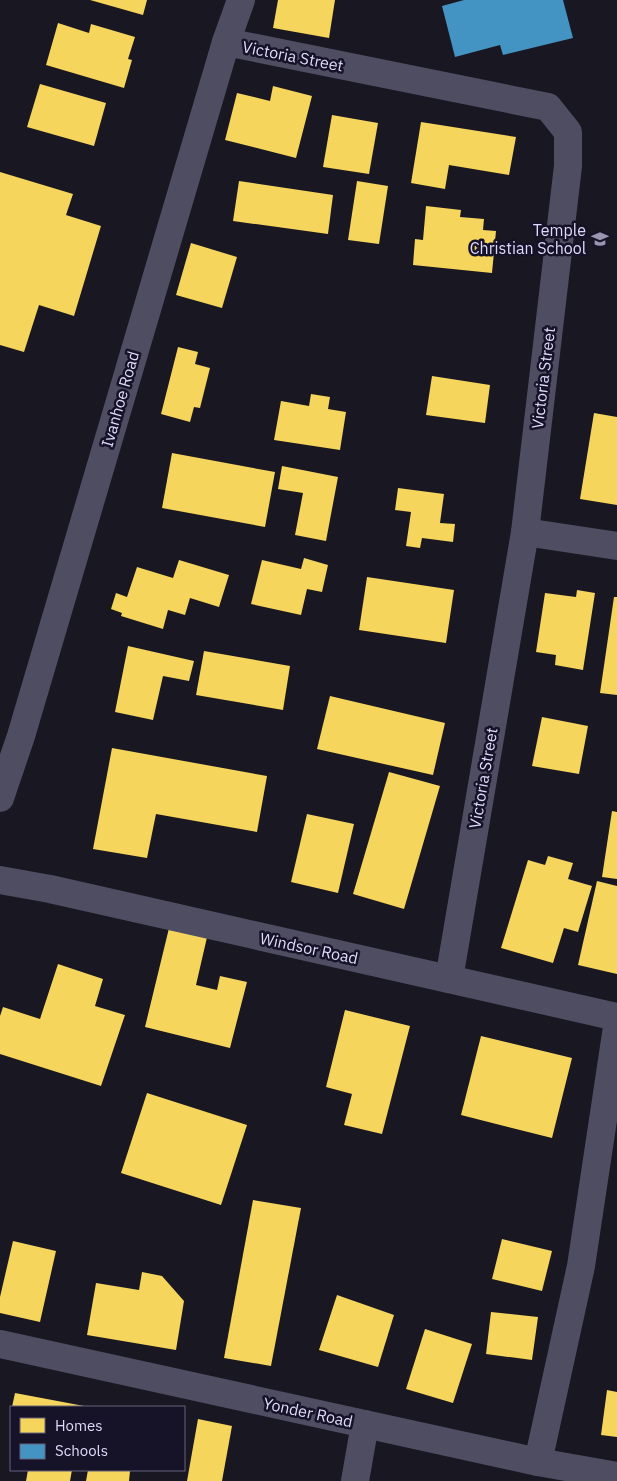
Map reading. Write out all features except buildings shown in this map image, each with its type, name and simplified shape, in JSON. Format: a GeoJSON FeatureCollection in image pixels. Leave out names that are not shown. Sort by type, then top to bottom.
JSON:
{"type":"FeatureCollection","features":[{"type":"Feature","properties":{"kind":"street","name":"Ivanhoe Road"},"geometry":{"type":"LineString","coordinates":[[0,798],[4,771],[26,717],[226,42],[241,0]]}},
{"type":"Feature","properties":{"kind":"street","name":"Victoria Street"},"geometry":{"type":"LineString","coordinates":[[226,42],[548,107],[568,132],[568,166],[524,532],[449,979]]}},
{"type":"Feature","properties":{"kind":"street"},"geometry":{"type":"LineString","coordinates":[[524,532],[617,546]]}},
{"type":"Feature","properties":{"kind":"street","name":"Windsor Road"},"geometry":{"type":"LineString","coordinates":[[0,880],[50,889],[617,1018]]}},
{"type":"Feature","properties":{"kind":"street"},"geometry":{"type":"LineString","coordinates":[[538,1462],[581,1266],[617,1028]]}},
{"type":"Feature","properties":{"kind":"street","name":"Yonder Road"},"geometry":{"type":"LineString","coordinates":[[0,1344],[538,1462],[617,1476]]}},
{"type":"Feature","properties":{"kind":"street"},"geometry":{"type":"LineString","coordinates":[[355,1481],[365,1424]]}},
{"type":"Feature","properties":{"kind":"place","name":"Temple Christian School"},"geometry":{"type":"Point","coordinates":[600,239]}}]}
